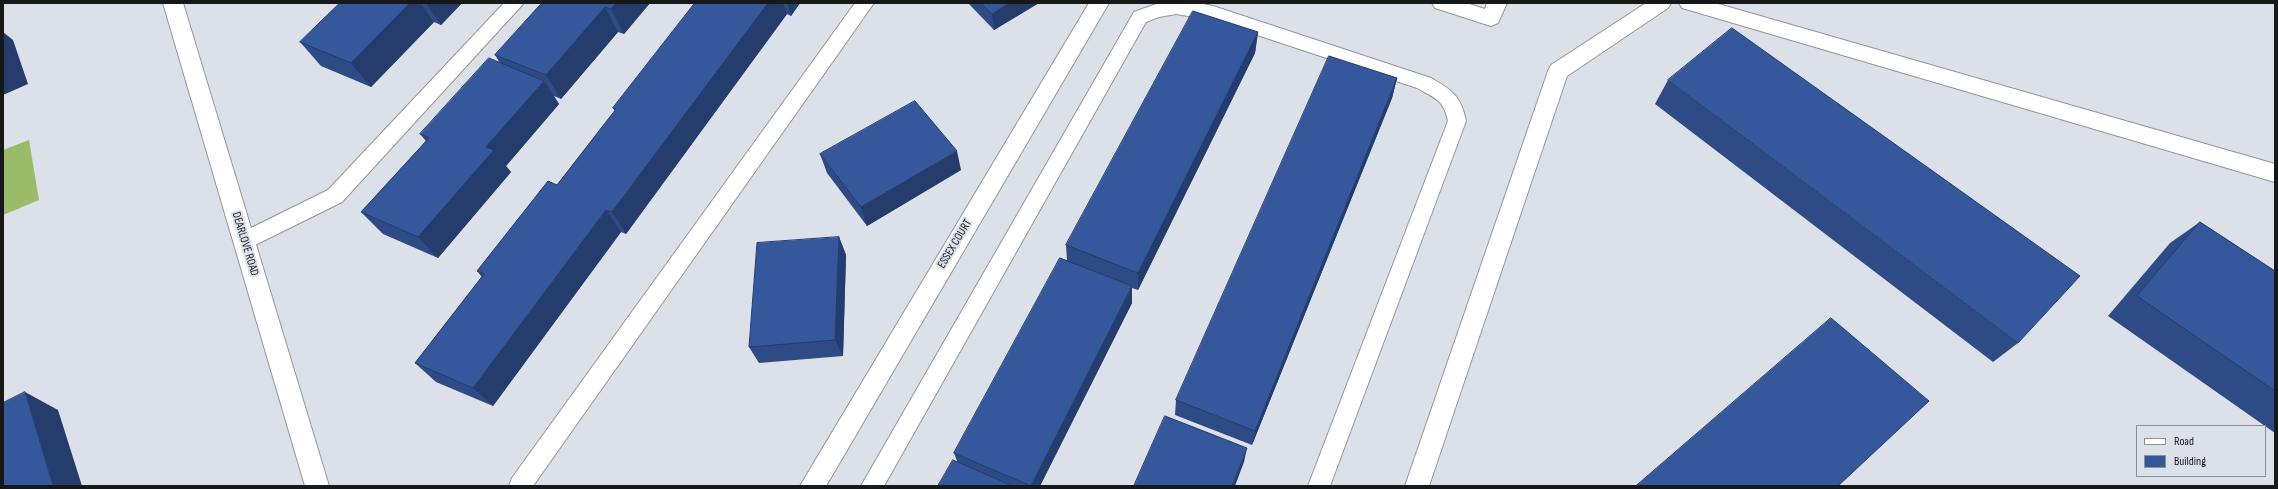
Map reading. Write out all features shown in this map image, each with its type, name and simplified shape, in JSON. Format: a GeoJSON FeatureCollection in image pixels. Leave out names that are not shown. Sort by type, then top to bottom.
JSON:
{"type":"FeatureCollection","features":[{"type":"Feature","properties":{"kind":"street","name":"DEARLOVE ROAD"},"geometry":{"type":"LineString","coordinates":[[173,3],[318,486]]}},
{"type":"Feature","properties":{"kind":"street","name":"ESSEX COURT"},"geometry":{"type":"LineString","coordinates":[[812,486],[1099,3]]}},
{"type":"Feature","properties":{"kind":"street"},"geometry":{"type":"LineString","coordinates":[[1442,3],[1491,18],[1497,3]]}},
{"type":"Feature","properties":{"kind":"street"},"geometry":{"type":"LineString","coordinates":[[1417,486],[1558,71],[1662,3]]}},
{"type":"Feature","properties":{"kind":"street"},"geometry":{"type":"LineString","coordinates":[[1689,3],[2275,173]]}},
{"type":"Feature","properties":{"kind":"lane"},"geometry":{"type":"LineString","coordinates":[[244,241],[336,196],[515,3]]}},
{"type":"Feature","properties":{"kind":"lane"},"geometry":{"type":"LineString","coordinates":[[520,486],[865,3]]}},
{"type":"Feature","properties":{"kind":"lane"},"geometry":{"type":"LineString","coordinates":[[872,486],[1140,17],[1157,9],[1190,7],[1213,13],[1424,84],[1446,95],[1455,105],[1457,120],[1319,486]]}},
{"type":"Feature","properties":{"kind":"shaded area"},"geometry":{"type":"Polygon","coordinates":[[[29,140],[39,200],[3,215],[3,150],[29,140]]]}},
{"type":"Feature","properties":{"kind":"building"},"geometry":{"type":"Polygon","coordinates":[[[340,3],[410,3],[351,63],[300,42],[340,3]]]}},
{"type":"Feature","properties":{"kind":"building"},"geometry":{"type":"Polygon","coordinates":[[[542,3],[616,3],[611,9],[605,7],[546,75],[495,55],[542,3]]]}},
{"type":"Feature","properties":{"kind":"building"},"geometry":{"type":"Polygon","coordinates":[[[695,3],[768,3],[612,212],[606,210],[473,388],[415,363],[484,274],[477,271],[548,181],[557,185],[616,109],[613,108],[695,3]]]}},
{"type":"Feature","properties":{"kind":"building"},"geometry":{"type":"Polygon","coordinates":[[[981,3],[1010,3],[992,14],[981,3]]]}},
{"type":"Feature","properties":{"kind":"building"},"geometry":{"type":"Polygon","coordinates":[[[1193,11],[1258,32],[1138,273],[1066,245],[1193,11]]]}},
{"type":"Feature","properties":{"kind":"building"},"geometry":{"type":"Polygon","coordinates":[[[1732,28],[2080,276],[2018,343],[1668,80],[1732,28]]]}},
{"type":"Feature","properties":{"kind":"building"},"geometry":{"type":"Polygon","coordinates":[[[1329,56],[1397,78],[1255,431],[1176,400],[1329,56]]]}},
{"type":"Feature","properties":{"kind":"building"},"geometry":{"type":"Polygon","coordinates":[[[489,58],[544,81],[486,147],[494,150],[418,237],[361,212],[429,138],[420,134],[489,58]]]}},
{"type":"Feature","properties":{"kind":"building"},"geometry":{"type":"Polygon","coordinates":[[[915,101],[957,151],[861,207],[820,154],[915,101]]]}},
{"type":"Feature","properties":{"kind":"building"},"geometry":{"type":"Polygon","coordinates":[[[2200,222],[2275,271],[2275,391],[2137,296],[2200,222]]]}},
{"type":"Feature","properties":{"kind":"building"},"geometry":{"type":"Polygon","coordinates":[[[839,237],[835,340],[749,347],[757,243],[839,237]]]}},
{"type":"Feature","properties":{"kind":"building"},"geometry":{"type":"Polygon","coordinates":[[[1060,258],[1132,286],[1031,486],[954,453],[1060,258]]]}},
{"type":"Feature","properties":{"kind":"building"},"geometry":{"type":"Polygon","coordinates":[[[1831,318],[1929,401],[1838,486],[1636,486],[1831,318]]]}},
{"type":"Feature","properties":{"kind":"building"},"geometry":{"type":"Polygon","coordinates":[[[25,392],[53,486],[3,486],[3,403],[25,392]]]}},
{"type":"Feature","properties":{"kind":"building"},"geometry":{"type":"Polygon","coordinates":[[[1165,416],[1247,448],[1232,486],[1134,486],[1165,416]]]}},
{"type":"Feature","properties":{"kind":"building"},"geometry":{"type":"Polygon","coordinates":[[[953,460],[1013,486],[938,486],[953,460]]]}}]}
